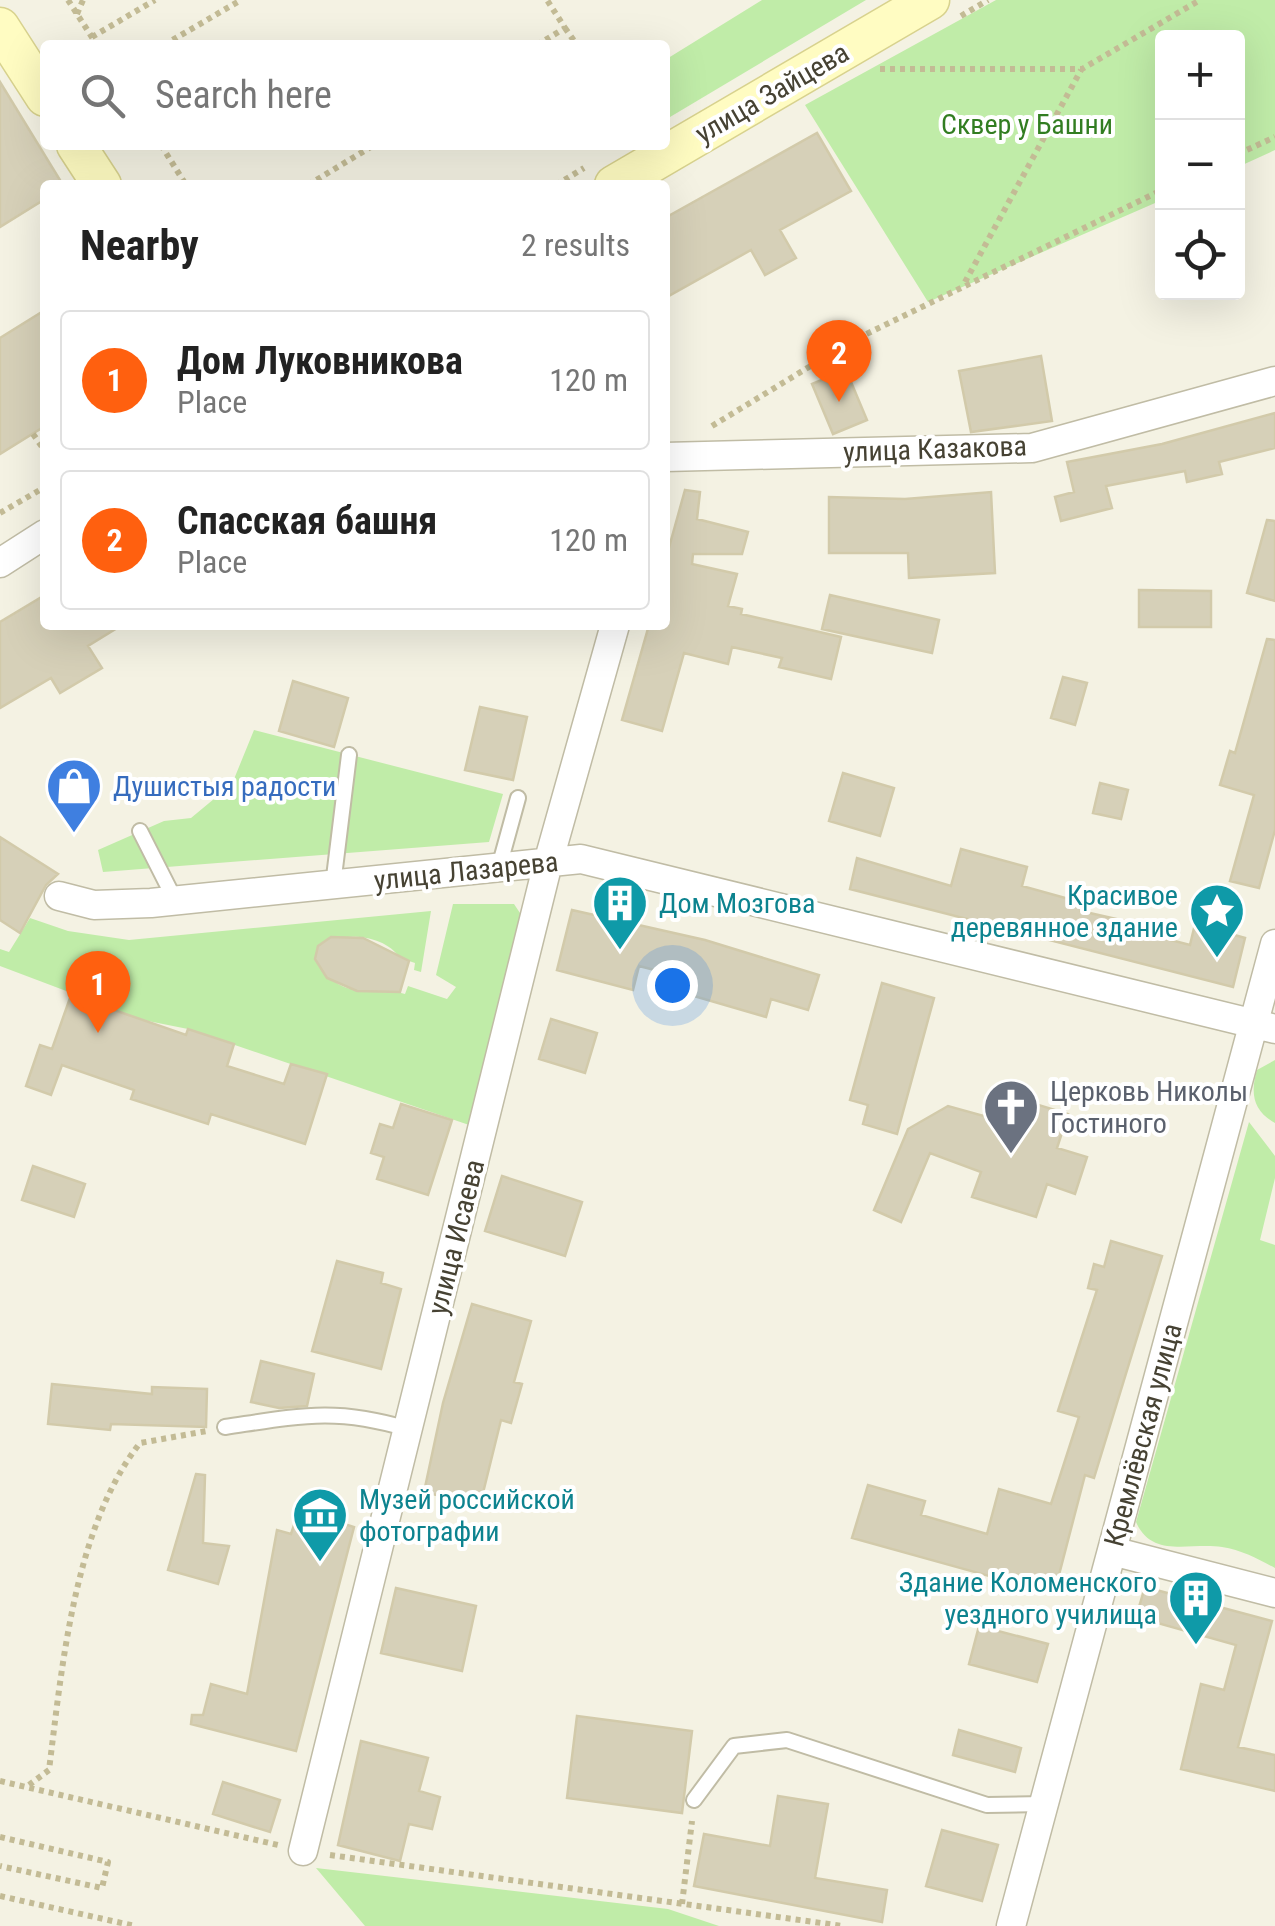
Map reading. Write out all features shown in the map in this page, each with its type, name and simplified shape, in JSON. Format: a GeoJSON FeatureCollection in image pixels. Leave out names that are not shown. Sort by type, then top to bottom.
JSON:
{"type":"FeatureCollection","features":[{"type":"Feature","properties":{"kind":"street","name":"улица Зайцева"},"geometry":{"type":"LineString","coordinates":[[623,180],[930,0]]}},
{"type":"Feature","properties":{"kind":"street"},"geometry":{"type":"LineString","coordinates":[[0,27],[40,89]]}},
{"type":"Feature","properties":{"kind":"street"},"geometry":{"type":"LineString","coordinates":[[79,150],[99,180]]}},
{"type":"Feature","properties":{"kind":"street","name":"улица Казакова"},"geometry":{"type":"LineString","coordinates":[[670,455],[706,443],[1032,448],[1275,381]]}},
{"type":"Feature","properties":{"kind":"street"},"geometry":{"type":"LineString","coordinates":[[0,563],[40,537]]}},
{"type":"Feature","properties":{"kind":"street","name":"улица Исаева"},"geometry":{"type":"LineString","coordinates":[[304,1851],[548,863],[614,630]]}},
{"type":"Feature","properties":{"kind":"street","name":"улица Лазарева"},"geometry":{"type":"LineString","coordinates":[[59,896],[94,905],[175,900],[581,859],[1264,1026]]}},
{"type":"Feature","properties":{"kind":"street","name":"Кремлёвская улица"},"geometry":{"type":"LineString","coordinates":[[1011,1926],[1112,1552],[1264,1026],[1275,944]]}},
{"type":"Feature","properties":{"kind":"street"},"geometry":{"type":"LineString","coordinates":[[1112,1552],[1275,1593]]}},
{"type":"Feature","properties":{"kind":"lane"},"geometry":{"type":"LineString","coordinates":[[333,885],[349,754]]}},
{"type":"Feature","properties":{"kind":"lane"},"geometry":{"type":"LineString","coordinates":[[499,868],[518,798]]}},
{"type":"Feature","properties":{"kind":"lane"},"geometry":{"type":"LineString","coordinates":[[140,831],[175,900]]}},
{"type":"Feature","properties":{"kind":"lane"},"geometry":{"type":"LineString","coordinates":[[225,1427],[313,1414],[358,1414],[408,1429]]}},
{"type":"Feature","properties":{"kind":"lane"},"geometry":{"type":"LineString","coordinates":[[694,1800],[734,1746],[788,1740],[904,1782],[986,1805],[1044,1804]]}},
{"type":"Feature","properties":{"kind":"path"},"geometry":{"type":"LineString","coordinates":[[68,0],[93,40]]}},
{"type":"Feature","properties":{"kind":"path"},"geometry":{"type":"LineString","coordinates":[[77,14],[83,0]]}},
{"type":"Feature","properties":{"kind":"path"},"geometry":{"type":"LineString","coordinates":[[96,40],[156,0]]}},
{"type":"Feature","properties":{"kind":"path"},"geometry":{"type":"LineString","coordinates":[[173,40],[241,0]]}},
{"type":"Feature","properties":{"kind":"path"},"geometry":{"type":"LineString","coordinates":[[548,0],[573,40]]}},
{"type":"Feature","properties":{"kind":"path"},"geometry":{"type":"LineString","coordinates":[[868,69],[1082,69],[1200,0]]}},
{"type":"Feature","properties":{"kind":"path"},"geometry":{"type":"LineString","coordinates":[[545,40],[565,28]]}},
{"type":"Feature","properties":{"kind":"path"},"geometry":{"type":"LineString","coordinates":[[964,284],[1082,69]]}},
{"type":"Feature","properties":{"kind":"path"},"geometry":{"type":"LineString","coordinates":[[1245,151],[1275,137]]}},
{"type":"Feature","properties":{"kind":"path"},"geometry":{"type":"LineString","coordinates":[[164,150],[183,180]]}},
{"type":"Feature","properties":{"kind":"path"},"geometry":{"type":"LineString","coordinates":[[316,180],[366,150]]}},
{"type":"Feature","properties":{"kind":"path"},"geometry":{"type":"LineString","coordinates":[[706,443],[850,342],[1155,193]]}},
{"type":"Feature","properties":{"kind":"path"},"geometry":{"type":"LineString","coordinates":[[33,434],[40,444]]}},
{"type":"Feature","properties":{"kind":"path"},"geometry":{"type":"LineString","coordinates":[[0,513],[40,489]]}},
{"type":"Feature","properties":{"kind":"path"},"geometry":{"type":"LineString","coordinates":[[28,1786],[49,1770],[64,1633],[115,1475],[140,1443],[225,1427]]}},
{"type":"Feature","properties":{"kind":"path"},"geometry":{"type":"LineString","coordinates":[[0,1781],[304,1851],[844,1926]]}},
{"type":"Feature","properties":{"kind":"path"},"geometry":{"type":"LineString","coordinates":[[682,1904],[694,1800]]}},
{"type":"Feature","properties":{"kind":"path"},"geometry":{"type":"LineString","coordinates":[[0,1837],[108,1862],[102,1888],[0,1866]]}},
{"type":"Feature","properties":{"kind":"path"},"geometry":{"type":"LineString","coordinates":[[0,1896],[135,1926]]}},
{"type":"Feature","properties":{"kind":"green space"},"geometry":{"type":"Polygon","coordinates":[[[762,0],[866,0],[670,117],[670,57],[762,0]]]}},
{"type":"Feature","properties":{"kind":"green space","name":"Сквер у Башни"},"geometry":{"type":"Polygon","coordinates":[[[996,0],[1275,0],[1275,150],[1245,164],[1245,30],[1155,30],[1155,203],[928,302],[805,105],[996,0]]]}},
{"type":"Feature","properties":{"kind":"green space"},"geometry":{"type":"Polygon","coordinates":[[[254,730],[503,794],[489,842],[103,872],[98,850],[164,821],[191,818],[232,784],[254,730]]]}},
{"type":"Feature","properties":{"kind":"green space"},"geometry":{"type":"Polygon","coordinates":[[[453,904],[514,904],[522,916],[472,1126],[188,1029],[143,1020],[0,966],[0,949],[9,952],[30,918],[68,931],[129,940],[431,911],[421,972],[414,970],[415,963],[400,958],[384,944],[362,937],[328,941],[319,946],[315,959],[326,973],[346,987],[405,994],[408,986],[447,999],[456,987],[436,975],[453,904]]]}},
{"type":"Feature","properties":{"kind":"green space"},"geometry":{"type":"Polygon","coordinates":[[[1275,1060],[1275,1123],[1258,1107],[1254,1086],[1257,1070],[1275,1060]]]}},
{"type":"Feature","properties":{"kind":"green space"},"geometry":{"type":"Polygon","coordinates":[[[1249,1122],[1275,1156],[1275,1178],[1260,1240],[1275,1245],[1275,1568],[1229,1548],[1162,1545],[1152,1541],[1136,1522],[1249,1122]]]}},
{"type":"Feature","properties":{"kind":"green space"},"geometry":{"type":"Polygon","coordinates":[[[316,1868],[668,1909],[719,1926],[365,1926],[316,1868]]]}},
{"type":"Feature","properties":{"kind":"building"},"geometry":{"type":"Polygon","coordinates":[[[0,82],[60,180],[40,180],[40,202],[0,227],[0,82]]]}},
{"type":"Feature","properties":{"kind":"building"},"geometry":{"type":"Polygon","coordinates":[[[817,133],[851,191],[780,230],[796,258],[765,275],[751,250],[670,295],[670,215],[817,133]]]}},
{"type":"Feature","properties":{"kind":"building"},"geometry":{"type":"Polygon","coordinates":[[[40,313],[40,429],[0,454],[0,338],[40,313]]]}},
{"type":"Feature","properties":{"kind":"building"},"geometry":{"type":"Polygon","coordinates":[[[1041,356],[1052,421],[971,432],[959,371],[1041,356]]]}},
{"type":"Feature","properties":{"kind":"building"},"geometry":{"type":"Polygon","coordinates":[[[846,370],[867,420],[833,434],[812,384],[846,370]]]}},
{"type":"Feature","properties":{"kind":"building"},"geometry":{"type":"Polygon","coordinates":[[[1275,413],[1275,448],[1219,462],[1222,474],[1187,482],[1185,471],[1106,486],[1112,508],[1061,521],[1055,497],[1074,492],[1067,462],[1162,444],[1275,413]]]}},
{"type":"Feature","properties":{"kind":"building"},"geometry":{"type":"Polygon","coordinates":[[[685,490],[700,492],[697,519],[748,532],[742,554],[693,554],[692,564],[737,574],[728,606],[742,609],[741,614],[841,637],[831,679],[779,667],[782,658],[732,647],[728,664],[684,653],[662,731],[622,720],[648,630],[670,630],[670,544],[685,490]]]}},
{"type":"Feature","properties":{"kind":"building"},"geometry":{"type":"Polygon","coordinates":[[[991,492],[995,573],[909,578],[908,553],[829,553],[829,497],[905,499],[991,492]]]}},
{"type":"Feature","properties":{"kind":"building"},"geometry":{"type":"Polygon","coordinates":[[[1267,520],[1275,521],[1275,601],[1247,593],[1267,520]]]}},
{"type":"Feature","properties":{"kind":"building"},"geometry":{"type":"Polygon","coordinates":[[[1139,590],[1211,591],[1211,627],[1139,627],[1139,590]]]}},
{"type":"Feature","properties":{"kind":"building"},"geometry":{"type":"Polygon","coordinates":[[[830,595],[939,620],[932,653],[822,629],[830,595]]]}},
{"type":"Feature","properties":{"kind":"building"},"geometry":{"type":"Polygon","coordinates":[[[40,598],[40,630],[114,630],[88,646],[102,668],[60,693],[51,678],[0,708],[0,622],[40,598]]]}},
{"type":"Feature","properties":{"kind":"building"},"geometry":{"type":"Polygon","coordinates":[[[1267,639],[1275,640],[1275,830],[1259,888],[1230,881],[1254,795],[1220,785],[1230,751],[1235,753],[1267,639]]]}},
{"type":"Feature","properties":{"kind":"building"},"geometry":{"type":"Polygon","coordinates":[[[1063,677],[1087,683],[1075,725],[1051,718],[1063,677]]]}},
{"type":"Feature","properties":{"kind":"building"},"geometry":{"type":"Polygon","coordinates":[[[293,681],[348,698],[334,747],[279,731],[293,681]]]}},
{"type":"Feature","properties":{"kind":"building"},"geometry":{"type":"Polygon","coordinates":[[[480,707],[527,717],[513,780],[465,770],[480,707]]]}},
{"type":"Feature","properties":{"kind":"building"},"geometry":{"type":"Polygon","coordinates":[[[843,773],[894,788],[880,836],[829,821],[843,773]]]}},
{"type":"Feature","properties":{"kind":"building"},"geometry":{"type":"Polygon","coordinates":[[[1100,783],[1128,790],[1121,819],[1093,813],[1100,783]]]}},
{"type":"Feature","properties":{"kind":"building"},"geometry":{"type":"Polygon","coordinates":[[[0,837],[58,874],[46,885],[20,933],[0,920],[0,837]]]}},
{"type":"Feature","properties":{"kind":"building"},"geometry":{"type":"Polygon","coordinates":[[[961,849],[1027,867],[1022,886],[1083,903],[1081,911],[1125,921],[1124,928],[1190,945],[1195,924],[1245,938],[1233,987],[850,889],[857,858],[951,886],[961,849]]]}},
{"type":"Feature","properties":{"kind":"building"},"geometry":{"type":"Polygon","coordinates":[[[572,910],[705,940],[819,975],[808,1010],[771,999],[766,1017],[690,995],[694,980],[639,966],[633,990],[557,970],[572,910]]]}},
{"type":"Feature","properties":{"kind":"building"},"geometry":{"type":"Polygon","coordinates":[[[331,937],[363,938],[409,961],[400,992],[357,991],[327,978],[315,959],[318,946],[331,937]]]}},
{"type":"Feature","properties":{"kind":"building"},"geometry":{"type":"Polygon","coordinates":[[[882,983],[934,998],[897,1134],[863,1124],[868,1105],[850,1100],[882,983]]]}},
{"type":"Feature","properties":{"kind":"building"},"geometry":{"type":"Polygon","coordinates":[[[71,995],[186,1035],[188,1029],[234,1044],[227,1066],[284,1084],[291,1064],[327,1074],[305,1144],[211,1114],[208,1124],[131,1099],[134,1090],[62,1065],[51,1095],[26,1086],[40,1045],[52,1049],[71,995]]]}},
{"type":"Feature","properties":{"kind":"building"},"geometry":{"type":"Polygon","coordinates":[[[551,1019],[597,1033],[585,1073],[539,1059],[551,1019]]]}},
{"type":"Feature","properties":{"kind":"building","name":"Церковь Николы Гостиного"},"geometry":{"type":"Polygon","coordinates":[[[1006,1095],[1068,1114],[1057,1148],[1087,1157],[1075,1194],[1047,1184],[1036,1217],[972,1197],[981,1172],[930,1153],[901,1222],[874,1210],[908,1129],[948,1106],[998,1120],[1006,1095]]]}},
{"type":"Feature","properties":{"kind":"building"},"geometry":{"type":"Polygon","coordinates":[[[401,1104],[452,1120],[428,1195],[377,1179],[384,1157],[371,1153],[380,1124],[393,1128],[401,1104]]]}},
{"type":"Feature","properties":{"kind":"building"},"geometry":{"type":"Polygon","coordinates":[[[33,1166],[85,1184],[74,1217],[22,1200],[33,1166]]]}},
{"type":"Feature","properties":{"kind":"building"},"geometry":{"type":"Polygon","coordinates":[[[502,1176],[582,1202],[565,1256],[485,1231],[502,1176]]]}},
{"type":"Feature","properties":{"kind":"building"},"geometry":{"type":"Polygon","coordinates":[[[1111,1241],[1162,1256],[1094,1478],[1085,1475],[1054,1594],[852,1538],[868,1485],[925,1501],[921,1515],[987,1534],[999,1489],[1051,1504],[1079,1417],[1058,1411],[1097,1290],[1088,1288],[1094,1264],[1104,1267],[1111,1241]]]}},
{"type":"Feature","properties":{"kind":"building"},"geometry":{"type":"Polygon","coordinates":[[[337,1261],[383,1273],[381,1283],[401,1289],[381,1369],[312,1351],[337,1261]]]}},
{"type":"Feature","properties":{"kind":"building"},"geometry":{"type":"Polygon","coordinates":[[[472,1304],[531,1321],[514,1382],[522,1384],[511,1423],[501,1420],[480,1505],[424,1492],[443,1403],[472,1304]]]}},
{"type":"Feature","properties":{"kind":"building"},"geometry":{"type":"Polygon","coordinates":[[[261,1361],[314,1374],[307,1406],[279,1408],[251,1402],[261,1361]]]}},
{"type":"Feature","properties":{"kind":"building"},"geometry":{"type":"Polygon","coordinates":[[[52,1384],[152,1394],[152,1387],[207,1389],[206,1427],[111,1424],[110,1430],[48,1424],[52,1384]]]}},
{"type":"Feature","properties":{"kind":"building"},"geometry":{"type":"Polygon","coordinates":[[[196,1474],[205,1475],[203,1543],[229,1546],[218,1584],[168,1570],[196,1474]]]}},
{"type":"Feature","properties":{"kind":"building"},"geometry":{"type":"Polygon","coordinates":[[[299,1510],[354,1527],[296,1751],[191,1724],[192,1715],[203,1715],[211,1684],[247,1694],[277,1530],[291,1534],[299,1510]]]}},
{"type":"Feature","properties":{"kind":"building"},"geometry":{"type":"Polygon","coordinates":[[[1145,1587],[1272,1621],[1238,1747],[1275,1755],[1275,1791],[1181,1769],[1201,1684],[1224,1690],[1236,1645],[1136,1617],[1145,1587]]]}},
{"type":"Feature","properties":{"kind":"building"},"geometry":{"type":"Polygon","coordinates":[[[396,1588],[476,1606],[462,1671],[381,1653],[396,1588]]]}},
{"type":"Feature","properties":{"kind":"building"},"geometry":{"type":"Polygon","coordinates":[[[979,1626],[1048,1644],[1037,1682],[969,1664],[979,1626]]]}},
{"type":"Feature","properties":{"kind":"building"},"geometry":{"type":"Polygon","coordinates":[[[577,1716],[692,1731],[682,1813],[567,1798],[577,1716]]]}},
{"type":"Feature","properties":{"kind":"building"},"geometry":{"type":"Polygon","coordinates":[[[959,1730],[1021,1748],[1015,1772],[953,1755],[959,1730]]]}},
{"type":"Feature","properties":{"kind":"building"},"geometry":{"type":"Polygon","coordinates":[[[361,1741],[428,1758],[419,1791],[440,1797],[432,1829],[409,1824],[400,1861],[338,1845],[361,1741]]]}},
{"type":"Feature","properties":{"kind":"building"},"geometry":{"type":"Polygon","coordinates":[[[223,1782],[280,1800],[270,1832],[213,1814],[223,1782]]]}},
{"type":"Feature","properties":{"kind":"building"},"geometry":{"type":"Polygon","coordinates":[[[778,1796],[828,1804],[815,1878],[887,1890],[882,1922],[694,1886],[704,1834],[770,1846],[778,1796]]]}},
{"type":"Feature","properties":{"kind":"building"},"geometry":{"type":"Polygon","coordinates":[[[942,1830],[998,1845],[982,1901],[926,1886],[942,1830]]]}},
{"type":"Feature","properties":{"kind":"place","name":"Спасская башня"},"geometry":{"type":"Point","coordinates":[839,402]}},
{"type":"Feature","properties":{"kind":"place","name":"Душистыя радости"},"geometry":{"type":"Point","coordinates":[74,835]}},
{"type":"Feature","properties":{"kind":"place","name":"Дом Мозгова"},"geometry":{"type":"Point","coordinates":[620,952]}},
{"type":"Feature","properties":{"kind":"place","name":"Красивое деревянное здание"},"geometry":{"type":"Point","coordinates":[1217,960]}},
{"type":"Feature","properties":{"kind":"place","name":"Дом Луковникова"},"geometry":{"type":"Point","coordinates":[98,1033]}},
{"type":"Feature","properties":{"kind":"place","name":"Церковь Николы Гостиного"},"geometry":{"type":"Point","coordinates":[1011,1156]}},
{"type":"Feature","properties":{"kind":"place","name":"Музей российской фотографии"},"geometry":{"type":"Point","coordinates":[320,1564]}},
{"type":"Feature","properties":{"kind":"place","name":"Здание Коломенского уездного училища"},"geometry":{"type":"Point","coordinates":[1196,1647]}}]}
